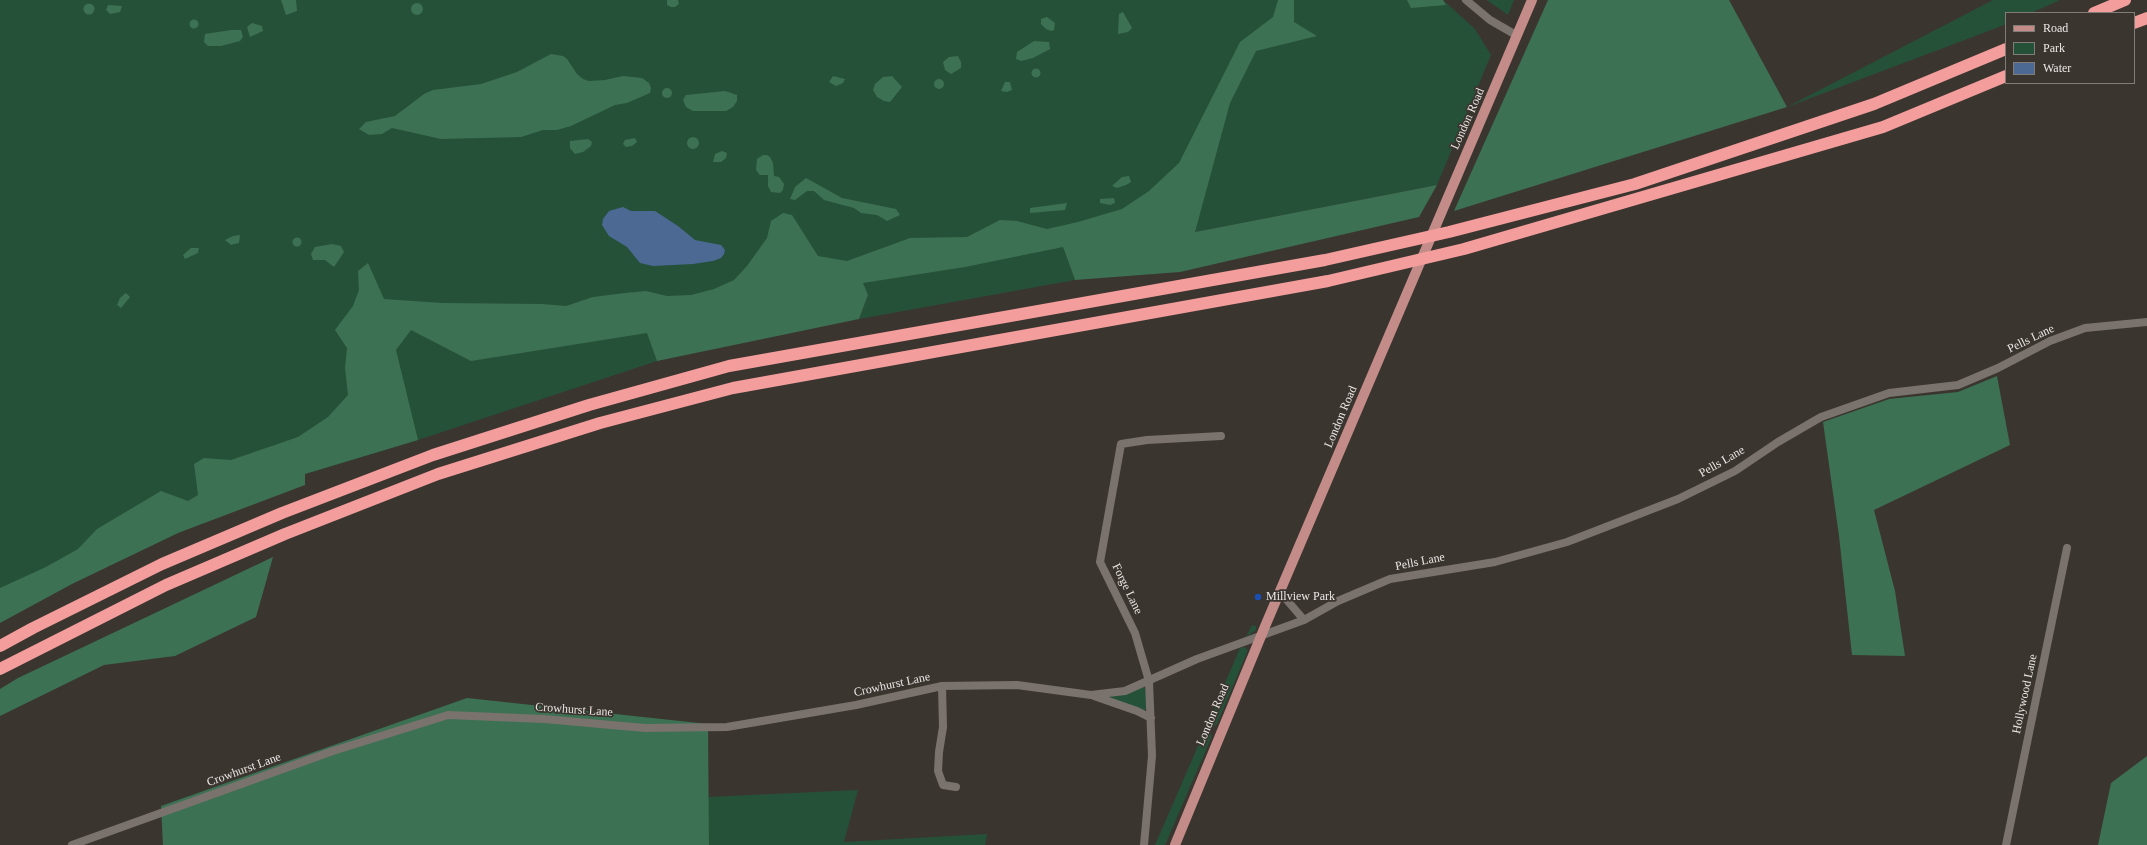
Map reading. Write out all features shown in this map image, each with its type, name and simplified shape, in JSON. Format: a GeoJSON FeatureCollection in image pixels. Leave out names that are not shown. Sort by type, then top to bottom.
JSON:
{"type":"FeatureCollection","features":[{"type":"Feature","properties":{"kind":"highway"},"geometry":{"type":"LineString","coordinates":[[2096,12],[2125,0]]}},
{"type":"Feature","properties":{"kind":"highway"},"geometry":{"type":"LineString","coordinates":[[2135,23],[2147,18]]}},
{"type":"Feature","properties":{"kind":"highway"},"geometry":{"type":"LineString","coordinates":[[0,646],[162,564],[282,513],[433,456],[589,405],[729,366],[1325,260],[1414,241],[1635,184],[1874,104],[2005,49]]}},
{"type":"Feature","properties":{"kind":"highway"},"geometry":{"type":"LineString","coordinates":[[0,669],[166,585],[285,534],[438,474],[600,424],[733,388],[1328,281],[1404,264],[1648,197],[1883,127],[2005,76]]}},
{"type":"Feature","properties":{"kind":"main road","name":"London Road"},"geometry":{"type":"LineString","coordinates":[[1175,845],[1261,636],[1532,0]]}},
{"type":"Feature","properties":{"kind":"street"},"geometry":{"type":"LineString","coordinates":[[1466,0],[1490,20],[1516,35]]}},
{"type":"Feature","properties":{"kind":"street","name":"Pells Lane"},"geometry":{"type":"LineString","coordinates":[[1261,636],[1304,620],[1338,600],[1390,580],[1495,562],[1567,542],[1678,499],[1735,471],[1778,442],[1821,417],[1876,397],[1889,393],[1958,385],[1998,368],[2050,342],[2084,328],[2147,322]]}},
{"type":"Feature","properties":{"kind":"street","name":"Forge Lane"},"geometry":{"type":"LineString","coordinates":[[1144,845],[1152,769],[1149,681],[1135,633],[1100,562],[1121,444],[1222,436]]}},
{"type":"Feature","properties":{"kind":"street","name":"Hollywood Lane"},"geometry":{"type":"LineString","coordinates":[[2006,845],[2067,548]]}},
{"type":"Feature","properties":{"kind":"street"},"geometry":{"type":"LineString","coordinates":[[1280,592],[1304,620]]}},
{"type":"Feature","properties":{"kind":"street","name":"Crowhurst Lane"},"geometry":{"type":"LineString","coordinates":[[1092,695],[1125,691],[1197,659],[1261,636]]}},
{"type":"Feature","properties":{"kind":"street","name":"Crowhurst Lane"},"geometry":{"type":"LineString","coordinates":[[72,845],[333,751],[448,715],[544,719],[645,728],[727,727],[856,705],[942,686],[1017,685],[1092,695],[1151,718]]}},
{"type":"Feature","properties":{"kind":"street"},"geometry":{"type":"LineString","coordinates":[[942,686],[944,727],[939,752],[938,771],[943,785],[956,787]]}},
{"type":"Feature","properties":{"kind":"green space"},"geometry":{"type":"Polygon","coordinates":[[[0,0],[1443,0],[1475,29],[1491,55],[1437,185],[1195,232],[1064,250],[1075,280],[859,319],[868,295],[750,290],[723,336],[657,361],[418,440],[305,474],[0,616],[0,0]]]}},
{"type":"Feature","properties":{"kind":"green space"},"geometry":{"type":"Polygon","coordinates":[[[281,0],[296,0],[297,11],[286,15],[281,0]]]}},
{"type":"Feature","properties":{"kind":"green space"},"geometry":{"type":"Polygon","coordinates":[[[667,0],[678,0],[679,4],[675,7],[671,7],[667,5],[667,0]]]}},
{"type":"Feature","properties":{"kind":"green space"},"geometry":{"type":"Polygon","coordinates":[[[1278,0],[1294,0],[1294,22],[1317,36],[1256,51],[1230,103],[1195,232],[1437,185],[1419,217],[1180,272],[1075,280],[1063,247],[965,267],[863,283],[868,295],[859,319],[657,361],[647,333],[471,361],[411,330],[396,350],[418,440],[305,474],[305,485],[178,533],[72,584],[0,623],[0,588],[46,567],[78,549],[97,529],[161,491],[188,501],[198,495],[194,464],[204,458],[231,460],[298,437],[328,417],[348,395],[345,368],[347,348],[335,330],[353,306],[359,290],[358,271],[368,263],[384,299],[442,303],[542,304],[566,306],[593,297],[625,293],[646,291],[667,296],[691,295],[714,289],[734,280],[747,266],[767,238],[771,221],[783,213],[792,215],[818,256],[847,261],[910,238],[967,237],[1000,220],[1017,221],[1047,229],[1078,222],[1122,209],[1149,191],[1179,163],[1240,42],[1273,17],[1278,0]]]}},
{"type":"Feature","properties":{"kind":"green space"},"geometry":{"type":"Polygon","coordinates":[[[1407,0],[1443,0],[1446,5],[1411,8],[1407,0]]]}},
{"type":"Feature","properties":{"kind":"green space"},"geometry":{"type":"Polygon","coordinates":[[[1487,0],[1514,0],[1508,15],[1487,0]]]}},
{"type":"Feature","properties":{"kind":"green space"},"geometry":{"type":"Polygon","coordinates":[[[1548,0],[1729,0],[1787,107],[1454,211],[1548,0]]]}},
{"type":"Feature","properties":{"kind":"green space"},"geometry":{"type":"Polygon","coordinates":[[[1993,0],[2060,0],[2033,12],[2005,12],[2005,24],[1787,107],[1993,0]]]}},
{"type":"Feature","properties":{"kind":"green space"},"geometry":{"type":"Polygon","coordinates":[[[89,3],[93,5],[95,9],[93,13],[89,15],[85,13],[83,9],[85,5],[89,3]]]}},
{"type":"Feature","properties":{"kind":"green space"},"geometry":{"type":"Polygon","coordinates":[[[417,3],[421,5],[423,9],[421,13],[417,15],[413,13],[411,9],[413,5],[417,3]]]}},
{"type":"Feature","properties":{"kind":"green space"},"geometry":{"type":"Polygon","coordinates":[[[108,5],[122,6],[120,12],[110,14],[106,10],[108,5]]]}},
{"type":"Feature","properties":{"kind":"green space"},"geometry":{"type":"Polygon","coordinates":[[[1123,12],[1132,28],[1128,32],[1118,34],[1119,14],[1123,12]]]}},
{"type":"Feature","properties":{"kind":"green space"},"geometry":{"type":"Polygon","coordinates":[[[1047,17],[1055,23],[1054,30],[1051,31],[1046,29],[1041,24],[1041,19],[1047,17]]]}},
{"type":"Feature","properties":{"kind":"green space"},"geometry":{"type":"Polygon","coordinates":[[[194,19],[199,24],[194,29],[189,24],[194,19]]]}},
{"type":"Feature","properties":{"kind":"green space"},"geometry":{"type":"Polygon","coordinates":[[[252,23],[262,26],[263,31],[250,37],[247,27],[252,23]]]}},
{"type":"Feature","properties":{"kind":"green space"},"geometry":{"type":"Polygon","coordinates":[[[241,30],[243,37],[240,41],[221,46],[208,46],[204,42],[205,34],[241,30]]]}},
{"type":"Feature","properties":{"kind":"green space"},"geometry":{"type":"Polygon","coordinates":[[[1034,41],[1049,42],[1050,49],[1033,58],[1021,61],[1016,59],[1017,52],[1034,41]]]}},
{"type":"Feature","properties":{"kind":"green space"},"geometry":{"type":"Polygon","coordinates":[[[551,54],[563,56],[567,59],[577,74],[583,79],[589,81],[605,80],[623,76],[642,78],[649,83],[651,88],[650,93],[627,103],[615,105],[571,126],[557,130],[543,130],[521,137],[441,139],[392,128],[382,134],[369,135],[359,129],[366,122],[395,116],[424,94],[433,90],[481,84],[517,72],[551,54]]]}},
{"type":"Feature","properties":{"kind":"green space"},"geometry":{"type":"Polygon","coordinates":[[[958,56],[961,62],[961,68],[951,74],[945,70],[943,62],[949,57],[958,56]]]}},
{"type":"Feature","properties":{"kind":"green space"},"geometry":{"type":"Polygon","coordinates":[[[1036,68],[1041,73],[1036,78],[1031,73],[1036,68]]]}},
{"type":"Feature","properties":{"kind":"green space"},"geometry":{"type":"Polygon","coordinates":[[[833,76],[845,79],[843,83],[836,86],[829,82],[833,76]]]}},
{"type":"Feature","properties":{"kind":"green space"},"geometry":{"type":"Polygon","coordinates":[[[892,76],[902,87],[890,102],[884,101],[877,97],[873,90],[875,84],[883,77],[892,76]]]}},
{"type":"Feature","properties":{"kind":"green space"},"geometry":{"type":"Polygon","coordinates":[[[937,79],[941,79],[943,80],[943,88],[937,89],[934,86],[934,82],[937,79]]]}},
{"type":"Feature","properties":{"kind":"green space"},"geometry":{"type":"Polygon","coordinates":[[[1005,82],[1010,82],[1012,90],[1007,92],[1001,91],[1005,82]]]}},
{"type":"Feature","properties":{"kind":"green space"},"geometry":{"type":"Polygon","coordinates":[[[665,88],[669,88],[671,89],[671,97],[665,98],[662,95],[662,91],[665,88]]]}},
{"type":"Feature","properties":{"kind":"green space"},"geometry":{"type":"Polygon","coordinates":[[[725,91],[737,95],[737,101],[733,107],[726,111],[693,111],[686,107],[683,100],[686,95],[725,91]]]}},
{"type":"Feature","properties":{"kind":"green space"},"geometry":{"type":"Polygon","coordinates":[[[691,137],[695,137],[699,143],[695,149],[691,149],[687,145],[687,141],[691,137]]]}},
{"type":"Feature","properties":{"kind":"green space"},"geometry":{"type":"Polygon","coordinates":[[[635,138],[637,142],[632,146],[626,147],[623,144],[625,140],[635,138]]]}},
{"type":"Feature","properties":{"kind":"green space"},"geometry":{"type":"Polygon","coordinates":[[[588,139],[592,142],[591,146],[583,152],[575,154],[570,148],[570,141],[588,139]]]}},
{"type":"Feature","properties":{"kind":"green space"},"geometry":{"type":"Polygon","coordinates":[[[722,151],[727,153],[726,158],[721,162],[713,162],[715,154],[722,151]]]}},
{"type":"Feature","properties":{"kind":"green space"},"geometry":{"type":"Polygon","coordinates":[[[763,155],[770,157],[773,163],[774,176],[779,177],[784,184],[783,190],[780,193],[771,192],[768,186],[768,175],[760,175],[756,170],[757,159],[763,155]]]}},
{"type":"Feature","properties":{"kind":"green space"},"geometry":{"type":"Polygon","coordinates":[[[1129,176],[1131,182],[1126,185],[1117,188],[1112,186],[1122,177],[1129,176]]]}},
{"type":"Feature","properties":{"kind":"green space"},"geometry":{"type":"Polygon","coordinates":[[[806,178],[842,198],[896,209],[900,215],[887,221],[877,215],[861,213],[854,208],[824,200],[814,191],[807,191],[795,200],[790,199],[795,187],[806,178]]]}},
{"type":"Feature","properties":{"kind":"green space"},"geometry":{"type":"Polygon","coordinates":[[[1114,198],[1115,203],[1110,205],[1100,203],[1100,199],[1114,198]]]}},
{"type":"Feature","properties":{"kind":"green space"},"geometry":{"type":"Polygon","coordinates":[[[1067,203],[1065,210],[1030,213],[1030,208],[1067,203]]]}},
{"type":"Feature","properties":{"kind":"green space"},"geometry":{"type":"Polygon","coordinates":[[[240,235],[239,243],[231,245],[225,240],[233,236],[240,235]]]}},
{"type":"Feature","properties":{"kind":"green space"},"geometry":{"type":"Polygon","coordinates":[[[295,238],[299,238],[301,242],[299,246],[295,246],[293,244],[293,240],[295,238]]]}},
{"type":"Feature","properties":{"kind":"green space"},"geometry":{"type":"Polygon","coordinates":[[[332,244],[341,246],[344,252],[334,267],[325,260],[313,260],[311,254],[315,247],[332,244]]]}},
{"type":"Feature","properties":{"kind":"green space"},"geometry":{"type":"Polygon","coordinates":[[[191,248],[199,248],[198,253],[185,259],[183,255],[191,248]]]}},
{"type":"Feature","properties":{"kind":"green space"},"geometry":{"type":"Polygon","coordinates":[[[126,293],[130,297],[121,308],[117,305],[120,298],[126,293]]]}},
{"type":"Feature","properties":{"kind":"green space"},"geometry":{"type":"Polygon","coordinates":[[[1997,376],[2010,445],[1874,510],[1895,591],[1905,656],[1852,655],[1839,536],[1823,422],[1889,399],[1958,392],[1997,376]]]}},
{"type":"Feature","properties":{"kind":"green space"},"geometry":{"type":"Polygon","coordinates":[[[273,557],[256,617],[175,656],[104,665],[0,716],[0,689],[18,678],[273,557]]]}},
{"type":"Feature","properties":{"kind":"green space"},"geometry":{"type":"Polygon","coordinates":[[[1252,625],[1256,626],[1256,630],[1246,637],[1252,625]]]}},
{"type":"Feature","properties":{"kind":"green space"},"geometry":{"type":"Polygon","coordinates":[[[1244,647],[1248,650],[1217,724],[1213,728],[1207,726],[1240,648],[1244,647]]]}},
{"type":"Feature","properties":{"kind":"green space"},"geometry":{"type":"Polygon","coordinates":[[[1144,687],[1146,691],[1147,708],[1144,711],[1107,697],[1144,687]]]}},
{"type":"Feature","properties":{"kind":"green space"},"geometry":{"type":"Polygon","coordinates":[[[467,698],[708,724],[709,845],[163,845],[161,806],[467,698]]]}},
{"type":"Feature","properties":{"kind":"green space"},"geometry":{"type":"Polygon","coordinates":[[[1205,730],[1209,731],[1212,736],[1165,845],[1155,845],[1205,730]]]}},
{"type":"Feature","properties":{"kind":"green space"},"geometry":{"type":"Polygon","coordinates":[[[2147,756],[2147,845],[2098,845],[2111,783],[2147,756]]]}},
{"type":"Feature","properties":{"kind":"green space"},"geometry":{"type":"Polygon","coordinates":[[[858,790],[844,842],[987,834],[985,845],[709,845],[708,797],[858,790]]]}},
{"type":"Feature","properties":{"kind":"water"},"geometry":{"type":"Polygon","coordinates":[[[623,207],[631,211],[655,211],[678,226],[695,240],[721,245],[725,250],[724,254],[721,258],[713,261],[693,264],[653,266],[640,263],[627,247],[609,236],[602,225],[603,219],[609,211],[623,207]]]}},
{"type":"Feature","properties":{"kind":"place","name":"Millview Park"},"geometry":{"type":"Point","coordinates":[1258,597]}}]}
